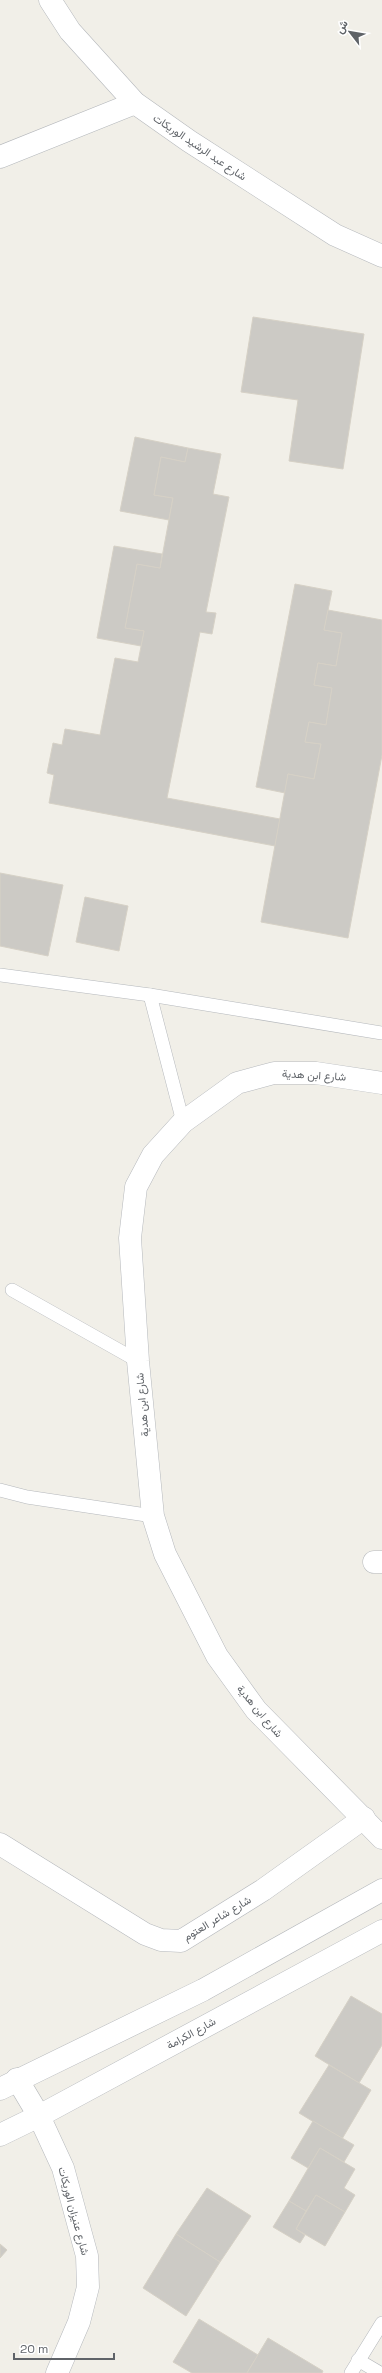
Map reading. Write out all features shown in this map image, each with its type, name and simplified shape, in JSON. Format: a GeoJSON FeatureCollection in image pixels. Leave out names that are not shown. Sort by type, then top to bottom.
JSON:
{"type":"FeatureCollection","features":[{"type":"Feature","properties":{"kind":"street","name":"شارع عبد الرشيد الوريكات"},"geometry":{"type":"LineString","coordinates":[[50,0],[70,31],[135,103],[189,141],[335,235],[382,256]]}},
{"type":"Feature","properties":{"kind":"street"},"geometry":{"type":"LineString","coordinates":[[0,157],[135,103]]}},
{"type":"Feature","properties":{"kind":"street","name":"شارع ابن هدية"},"geometry":{"type":"LineString","coordinates":[[382,1083],[316,1073],[274,1073],[237,1083],[183,1122],[153,1155],[136,1187],[130,1238],[138,1361],[153,1516],[165,1554],[217,1656],[256,1710],[364,1818],[382,1838]]}},
{"type":"Feature","properties":{"kind":"street","name":"شارع شاعر العتوم"},"geometry":{"type":"LineString","coordinates":[[0,1844],[145,1934],[161,1940],[181,1941],[263,1890],[364,1818]]}},
{"type":"Feature","properties":{"kind":"street"},"geometry":{"type":"LineString","coordinates":[[8,2084],[203,1990],[382,1890]]}},
{"type":"Feature","properties":{"kind":"street","name":"شارع الكرامة"},"geometry":{"type":"LineString","coordinates":[[0,2135],[39,2116],[382,1931]]}},
{"type":"Feature","properties":{"kind":"street","name":"شارع عنيزان الوريكات"},"geometry":{"type":"LineString","coordinates":[[8,2084],[39,2116],[63,2168],[87,2256],[88,2287],[79,2322],[57,2373]]}},
{"type":"Feature","properties":{"kind":"lane"},"geometry":{"type":"LineString","coordinates":[[0,975],[150,995],[382,1033]]}},
{"type":"Feature","properties":{"kind":"lane"},"geometry":{"type":"LineString","coordinates":[[150,995],[183,1122]]}},
{"type":"Feature","properties":{"kind":"lane"},"geometry":{"type":"LineString","coordinates":[[12,1290],[138,1361]]}},
{"type":"Feature","properties":{"kind":"lane"},"geometry":{"type":"LineString","coordinates":[[0,1490],[27,1497],[153,1516]]}},
{"type":"Feature","properties":{"kind":"lane"},"geometry":{"type":"LineString","coordinates":[[351,2373],[382,2323]]}},
{"type":"Feature","properties":{"kind":"lane"},"geometry":{"type":"LineString","coordinates":[[358,2360],[380,2373]]}},
{"type":"Feature","properties":{"kind":"building"},"geometry":{"type":"Polygon","coordinates":[[[253,317],[364,334],[343,469],[289,461],[298,400],[241,392],[253,317]]]}},
{"type":"Feature","properties":{"kind":"building"},"geometry":{"type":"Polygon","coordinates":[[[135,437],[188,448],[185,462],[161,457],[154,495],[173,498],[169,520],[120,511],[135,437]]]}},
{"type":"Feature","properties":{"kind":"building"},"geometry":{"type":"Polygon","coordinates":[[[188,448],[221,454],[213,494],[229,497],[206,612],[216,613],[212,634],[200,632],[167,798],[280,819],[275,846],[49,803],[54,775],[47,773],[53,743],[62,745],[65,729],[100,735],[115,658],[138,662],[144,631],[125,628],[137,564],[160,568],[173,498],[154,495],[161,457],[185,462],[188,448]]]}},
{"type":"Feature","properties":{"kind":"building"},"geometry":{"type":"Polygon","coordinates":[[[114,546],[162,554],[160,568],[137,564],[125,628],[144,631],[141,646],[97,638],[114,546]]]}},
{"type":"Feature","properties":{"kind":"building"},"geometry":{"type":"Polygon","coordinates":[[[295,584],[332,591],[324,630],[342,633],[336,666],[318,663],[314,685],[332,688],[326,725],[309,722],[305,742],[321,744],[314,779],[288,774],[285,793],[256,787],[295,584]]]}},
{"type":"Feature","properties":{"kind":"building"},"geometry":{"type":"Polygon","coordinates":[[[328,610],[382,620],[382,755],[348,938],[261,922],[288,774],[314,779],[321,744],[305,742],[309,722],[326,725],[332,688],[314,685],[318,663],[336,666],[342,633],[324,630],[328,610]]]}},
{"type":"Feature","properties":{"kind":"building"},"geometry":{"type":"Polygon","coordinates":[[[0,873],[63,885],[48,956],[0,946],[0,873]]]}},
{"type":"Feature","properties":{"kind":"building"},"geometry":{"type":"Polygon","coordinates":[[[85,897],[128,906],[119,951],[76,942],[85,897]]]}},
{"type":"Feature","properties":{"kind":"building"},"geometry":{"type":"Polygon","coordinates":[[[351,1996],[382,2014],[382,2045],[359,2083],[315,2056],[351,1996]]]}},
{"type":"Feature","properties":{"kind":"building"},"geometry":{"type":"Polygon","coordinates":[[[329,2065],[371,2090],[342,2139],[299,2113],[329,2065]]]}},
{"type":"Feature","properties":{"kind":"building"},"geometry":{"type":"Polygon","coordinates":[[[313,2121],[354,2145],[344,2162],[320,2148],[308,2168],[291,2158],[313,2121]]]}},
{"type":"Feature","properties":{"kind":"building"},"geometry":{"type":"Polygon","coordinates":[[[320,2148],[355,2169],[344,2188],[355,2195],[345,2212],[316,2195],[306,2211],[289,2201],[320,2148]]]}},
{"type":"Feature","properties":{"kind":"building"},"geometry":{"type":"Polygon","coordinates":[[[207,2188],[251,2216],[220,2262],[176,2234],[207,2188]]]}},
{"type":"Feature","properties":{"kind":"building"},"geometry":{"type":"Polygon","coordinates":[[[316,2195],[345,2212],[325,2246],[296,2229],[316,2195]]]}},
{"type":"Feature","properties":{"kind":"building"},"geometry":{"type":"Polygon","coordinates":[[[289,2201],[306,2211],[296,2229],[305,2235],[300,2243],[273,2227],[289,2201]]]}},
{"type":"Feature","properties":{"kind":"building"},"geometry":{"type":"Polygon","coordinates":[[[176,2234],[220,2262],[186,2316],[143,2288],[176,2234]]]}},
{"type":"Feature","properties":{"kind":"building"},"geometry":{"type":"Polygon","coordinates":[[[0,2244],[7,2250],[0,2258],[0,2244]]]}},
{"type":"Feature","properties":{"kind":"building"},"geometry":{"type":"Polygon","coordinates":[[[199,2319],[258,2355],[247,2373],[192,2373],[173,2362],[199,2319]]]}},
{"type":"Feature","properties":{"kind":"building"},"geometry":{"type":"Polygon","coordinates":[[[268,2338],[323,2371],[322,2373],[247,2373],[268,2338]]]}}]}
